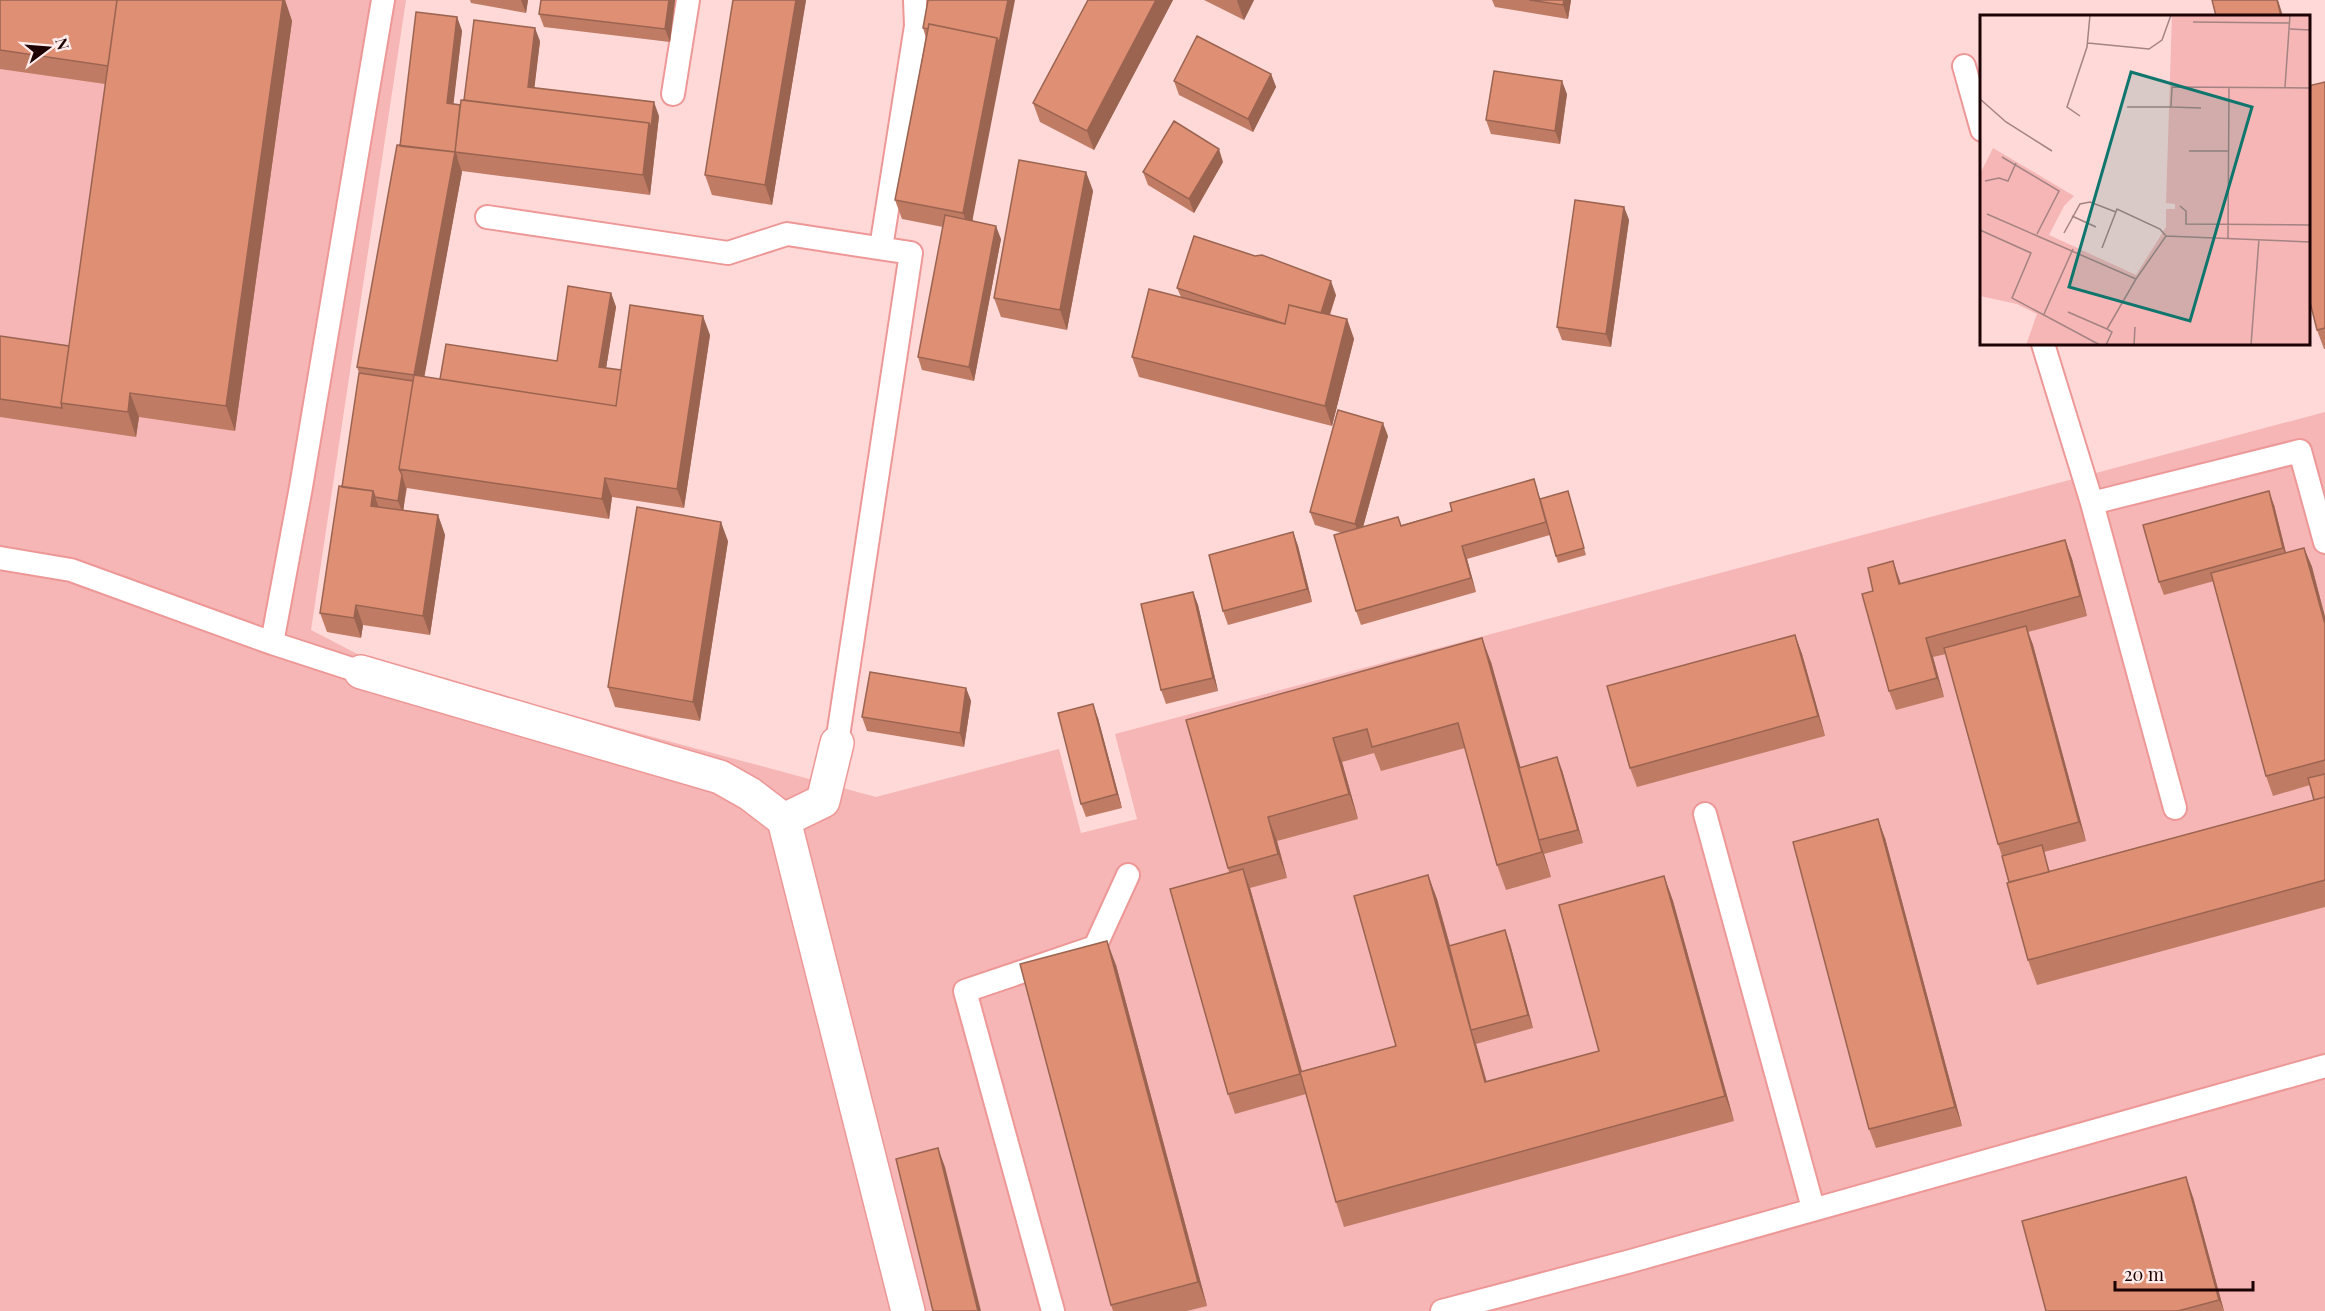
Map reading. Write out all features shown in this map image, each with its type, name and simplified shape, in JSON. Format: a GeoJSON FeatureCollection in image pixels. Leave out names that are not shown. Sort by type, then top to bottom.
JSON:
{"type":"FeatureCollection","features":[{"type":"Feature","properties":{"kind":"street"},"geometry":{"type":"LineString","coordinates":[[361,672],[720,777],[750,794],[784,820],[908,1311]]}},
{"type":"Feature","properties":{"kind":"street"},"geometry":{"type":"LineString","coordinates":[[784,820],[823,801],[837,743]]}},
{"type":"Feature","properties":{"kind":"lane"},"geometry":{"type":"LineString","coordinates":[[272,643],[301,487],[383,0]]}},
{"type":"Feature","properties":{"kind":"lane"},"geometry":{"type":"LineString","coordinates":[[673,94],[688,0]]}},
{"type":"Feature","properties":{"kind":"lane"},"geometry":{"type":"LineString","coordinates":[[881,248],[916,26],[915,0]]}},
{"type":"Feature","properties":{"kind":"lane"},"geometry":{"type":"LineString","coordinates":[[1964,66],[1980,123]]}},
{"type":"Feature","properties":{"kind":"lane"},"geometry":{"type":"LineString","coordinates":[[487,217],[728,253],[787,234],[911,254],[837,743]]}},
{"type":"Feature","properties":{"kind":"lane"},"geometry":{"type":"LineString","coordinates":[[2043,345],[2092,503],[2175,808]]}},
{"type":"Feature","properties":{"kind":"lane"},"geometry":{"type":"LineString","coordinates":[[2092,503],[2300,451],[2325,542]]}},
{"type":"Feature","properties":{"kind":"lane"},"geometry":{"type":"LineString","coordinates":[[0,558],[70,570],[272,643],[361,672]]}},
{"type":"Feature","properties":{"kind":"lane"},"geometry":{"type":"LineString","coordinates":[[1705,814],[1814,1208]]}},
{"type":"Feature","properties":{"kind":"lane"},"geometry":{"type":"LineString","coordinates":[[1053,1311],[965,991],[1095,947],[1128,874]]}},
{"type":"Feature","properties":{"kind":"lane"},"geometry":{"type":"LineString","coordinates":[[1442,1311],[1631,1261],[2325,1066]]}},
{"type":"Feature","properties":{"kind":"shaded area"},"geometry":{"type":"Polygon","coordinates":[[[0,0],[406,0],[311,630],[371,661],[876,797],[1059,749],[1081,833],[1137,819],[1115,734],[2325,412],[2325,1311],[0,1311],[0,0]]]}},
{"type":"Feature","properties":{"kind":"building"},"geometry":{"type":"Polygon","coordinates":[[[0,0],[117,0],[108,66],[0,50],[0,0]]]}},
{"type":"Feature","properties":{"kind":"building"},"geometry":{"type":"Polygon","coordinates":[[[117,0],[283,0],[226,406],[130,393],[128,412],[61,403],[117,0]]]}},
{"type":"Feature","properties":{"kind":"building"},"geometry":{"type":"Polygon","coordinates":[[[541,0],[669,0],[665,29],[539,14],[541,0]]]}},
{"type":"Feature","properties":{"kind":"building"},"geometry":{"type":"Polygon","coordinates":[[[733,0],[796,0],[765,185],[705,175],[733,0]]]}},
{"type":"Feature","properties":{"kind":"building"},"geometry":{"type":"Polygon","coordinates":[[[928,0],[1008,0],[999,43],[997,38],[929,24],[928,29],[923,28],[928,0]]]}},
{"type":"Feature","properties":{"kind":"building"},"geometry":{"type":"Polygon","coordinates":[[[1088,0],[1156,0],[1087,131],[1033,103],[1088,0]]]}},
{"type":"Feature","properties":{"kind":"building"},"geometry":{"type":"Polygon","coordinates":[[[1529,0],[1564,0],[1563,5],[1529,0]]]}},
{"type":"Feature","properties":{"kind":"building"},"geometry":{"type":"Polygon","coordinates":[[[2212,0],[2277,0],[2281,15],[2216,15],[2212,0]]]}},
{"type":"Feature","properties":{"kind":"building"},"geometry":{"type":"Polygon","coordinates":[[[416,12],[457,17],[447,103],[460,105],[455,152],[400,146],[416,12]]]}},
{"type":"Feature","properties":{"kind":"building"},"geometry":{"type":"Polygon","coordinates":[[[474,20],[535,28],[528,87],[654,102],[651,128],[649,123],[464,100],[474,20]]]}},
{"type":"Feature","properties":{"kind":"building"},"geometry":{"type":"Polygon","coordinates":[[[929,24],[997,38],[963,213],[895,200],[929,24]]]}},
{"type":"Feature","properties":{"kind":"building"},"geometry":{"type":"Polygon","coordinates":[[[1197,36],[1271,74],[1248,119],[1174,81],[1197,36]]]}},
{"type":"Feature","properties":{"kind":"building"},"geometry":{"type":"Polygon","coordinates":[[[1494,71],[1562,81],[1555,131],[1486,120],[1494,71]]]}},
{"type":"Feature","properties":{"kind":"building"},"geometry":{"type":"Polygon","coordinates":[[[2325,82],[2325,328],[2317,330],[2310,302],[2310,86],[2325,82]]]}},
{"type":"Feature","properties":{"kind":"building"},"geometry":{"type":"Polygon","coordinates":[[[461,100],[649,123],[643,175],[455,152],[461,100]]]}},
{"type":"Feature","properties":{"kind":"building"},"geometry":{"type":"Polygon","coordinates":[[[1174,121],[1219,149],[1189,199],[1143,172],[1174,121]]]}},
{"type":"Feature","properties":{"kind":"building"},"geometry":{"type":"Polygon","coordinates":[[[397,145],[455,152],[414,375],[357,367],[397,145]]]}},
{"type":"Feature","properties":{"kind":"building"},"geometry":{"type":"Polygon","coordinates":[[[1019,160],[1086,172],[1060,310],[994,298],[1019,160]]]}},
{"type":"Feature","properties":{"kind":"building"},"geometry":{"type":"Polygon","coordinates":[[[1575,200],[1624,207],[1606,334],[1557,327],[1575,200]]]}},
{"type":"Feature","properties":{"kind":"building"},"geometry":{"type":"Polygon","coordinates":[[[945,215],[996,226],[969,367],[918,357],[945,215]]]}},
{"type":"Feature","properties":{"kind":"building"},"geometry":{"type":"Polygon","coordinates":[[[1194,236],[1255,256],[1262,255],[1331,281],[1321,313],[1289,305],[1285,324],[1177,288],[1194,236]]]}},
{"type":"Feature","properties":{"kind":"building"},"geometry":{"type":"Polygon","coordinates":[[[568,286],[611,293],[599,367],[621,370],[616,406],[440,379],[446,344],[557,361],[568,286]]]}},
{"type":"Feature","properties":{"kind":"building"},"geometry":{"type":"Polygon","coordinates":[[[1149,289],[1285,324],[1289,305],[1347,319],[1325,406],[1132,357],[1149,289]]]}},
{"type":"Feature","properties":{"kind":"building"},"geometry":{"type":"Polygon","coordinates":[[[630,305],[703,316],[677,489],[605,478],[602,499],[399,469],[414,375],[616,406],[630,305]]]}},
{"type":"Feature","properties":{"kind":"building"},"geometry":{"type":"Polygon","coordinates":[[[0,336],[69,346],[62,408],[0,399],[0,336]]]}},
{"type":"Feature","properties":{"kind":"building"},"geometry":{"type":"Polygon","coordinates":[[[359,373],[413,381],[399,469],[402,475],[398,501],[375,497],[373,491],[342,487],[359,373]]]}},
{"type":"Feature","properties":{"kind":"building"},"geometry":{"type":"Polygon","coordinates":[[[1338,410],[1383,423],[1355,524],[1310,512],[1338,410]]]}},
{"type":"Feature","properties":{"kind":"building"},"geometry":{"type":"Polygon","coordinates":[[[1534,479],[1546,522],[1462,546],[1471,578],[1356,611],[1334,535],[1398,517],[1401,526],[1452,511],[1450,503],[1534,479]]]}},
{"type":"Feature","properties":{"kind":"building"},"geometry":{"type":"Polygon","coordinates":[[[339,486],[373,491],[371,506],[438,515],[423,616],[356,605],[354,618],[320,613],[339,486]]]}},
{"type":"Feature","properties":{"kind":"building"},"geometry":{"type":"Polygon","coordinates":[[[1568,491],[1584,548],[1556,556],[1540,499],[1568,491]]]}},
{"type":"Feature","properties":{"kind":"building"},"geometry":{"type":"Polygon","coordinates":[[[2269,491],[2283,548],[2159,582],[2143,525],[2269,491]]]}},
{"type":"Feature","properties":{"kind":"building"},"geometry":{"type":"Polygon","coordinates":[[[637,507],[721,522],[693,702],[608,687],[637,507]]]}},
{"type":"Feature","properties":{"kind":"building"},"geometry":{"type":"Polygon","coordinates":[[[1293,532],[1307,589],[1223,611],[1209,555],[1293,532]]]}},
{"type":"Feature","properties":{"kind":"building"},"geometry":{"type":"Polygon","coordinates":[[[2065,540],[2080,596],[1926,638],[1937,678],[1889,691],[1862,594],[1873,591],[1868,568],[1893,561],[1899,584],[2065,540]]]}},
{"type":"Feature","properties":{"kind":"building"},"geometry":{"type":"Polygon","coordinates":[[[2304,548],[2325,624],[2325,760],[2266,776],[2211,573],[2304,548]]]}},
{"type":"Feature","properties":{"kind":"building"},"geometry":{"type":"Polygon","coordinates":[[[1193,592],[1213,678],[1161,690],[1141,604],[1193,592]]]}},
{"type":"Feature","properties":{"kind":"building"},"geometry":{"type":"Polygon","coordinates":[[[2026,626],[2079,822],[1998,844],[1944,648],[2026,626]]]}},
{"type":"Feature","properties":{"kind":"building"},"geometry":{"type":"Polygon","coordinates":[[[1795,635],[1818,716],[1630,768],[1607,686],[1795,635]]]}},
{"type":"Feature","properties":{"kind":"building"},"geometry":{"type":"Polygon","coordinates":[[[1482,638],[1542,852],[1497,865],[1458,723],[1372,747],[1367,729],[1333,738],[1349,794],[1268,817],[1278,854],[1228,868],[1186,720],[1482,638]]]}},
{"type":"Feature","properties":{"kind":"building"},"geometry":{"type":"Polygon","coordinates":[[[870,672],[966,688],[960,733],[862,717],[870,672]]]}},
{"type":"Feature","properties":{"kind":"building"},"geometry":{"type":"Polygon","coordinates":[[[1093,704],[1117,794],[1081,804],[1058,713],[1093,704]]]}},
{"type":"Feature","properties":{"kind":"building"},"geometry":{"type":"Polygon","coordinates":[[[1557,757],[1578,830],[1539,840],[1519,768],[1557,757]]]}},
{"type":"Feature","properties":{"kind":"building"},"geometry":{"type":"Polygon","coordinates":[[[2325,774],[2325,797],[2314,800],[2308,778],[2325,774]]]}},
{"type":"Feature","properties":{"kind":"building"},"geometry":{"type":"Polygon","coordinates":[[[2325,797],[2325,880],[2028,960],[2007,883],[2325,797]]]}},
{"type":"Feature","properties":{"kind":"building"},"geometry":{"type":"Polygon","coordinates":[[[1878,819],[1955,1107],[1869,1129],[1793,842],[1878,819]]]}},
{"type":"Feature","properties":{"kind":"building"},"geometry":{"type":"Polygon","coordinates":[[[2042,845],[2049,872],[2009,882],[2002,856],[2042,845]]]}},
{"type":"Feature","properties":{"kind":"building"},"geometry":{"type":"Polygon","coordinates":[[[1243,869],[1300,1074],[1228,1094],[1170,889],[1243,869]]]}},
{"type":"Feature","properties":{"kind":"building"},"geometry":{"type":"Polygon","coordinates":[[[1428,875],[1485,1082],[1599,1051],[1559,905],[1664,876],[1725,1096],[1336,1202],[1300,1072],[1396,1046],[1354,896],[1428,875]]]}},
{"type":"Feature","properties":{"kind":"building"},"geometry":{"type":"Polygon","coordinates":[[[1505,930],[1528,1015],[1471,1030],[1449,946],[1505,930]]]}},
{"type":"Feature","properties":{"kind":"building"},"geometry":{"type":"Polygon","coordinates":[[[1107,941],[1198,1282],[1111,1305],[1020,964],[1107,941]]]}},
{"type":"Feature","properties":{"kind":"building"},"geometry":{"type":"Polygon","coordinates":[[[938,1148],[978,1311],[933,1311],[896,1159],[938,1148]]]}},
{"type":"Feature","properties":{"kind":"building"},"geometry":{"type":"Polygon","coordinates":[[[2186,1177],[2219,1300],[2178,1311],[2046,1311],[2022,1221],[2186,1177]]]}}]}
